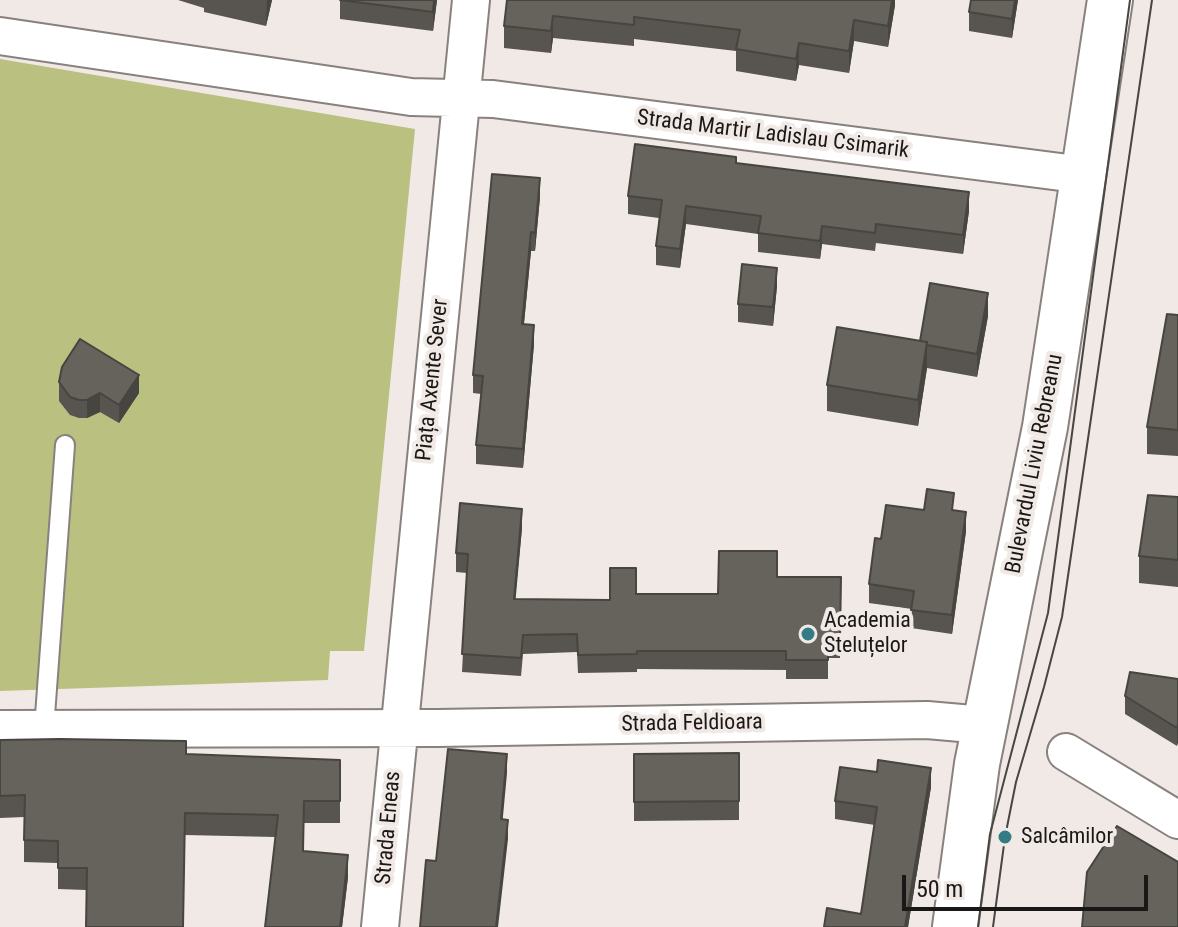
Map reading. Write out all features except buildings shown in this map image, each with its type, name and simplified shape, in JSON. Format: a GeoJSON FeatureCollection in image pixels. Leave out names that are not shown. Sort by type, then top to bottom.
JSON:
{"type":"FeatureCollection","features":[{"type":"Feature","properties":{"kind":"main road","name":"Bulevardul Liviu Rebreanu"},"geometry":{"type":"LineString","coordinates":[[955,927],[984,725],[1045,427],[1110,0]]}},
{"type":"Feature","properties":{"kind":"street","name":"Piața Axente Sever"},"geometry":{"type":"LineString","coordinates":[[399,728],[471,0]]}},
{"type":"Feature","properties":{"kind":"street"},"geometry":{"type":"LineString","coordinates":[[0,36],[411,97],[461,98]]}},
{"type":"Feature","properties":{"kind":"street","name":"Strada Martir Ladislau Csimarik"},"geometry":{"type":"LineString","coordinates":[[461,98],[493,99],[1084,175]]}},
{"type":"Feature","properties":{"kind":"street","name":"Strada Feldioara"},"geometry":{"type":"LineString","coordinates":[[399,728],[927,720],[984,725]]}},
{"type":"Feature","properties":{"kind":"street"},"geometry":{"type":"LineString","coordinates":[[0,729],[399,728]]}},
{"type":"Feature","properties":{"kind":"street","name":"Strada Eneas"},"geometry":{"type":"LineString","coordinates":[[380,927],[399,728]]}},
{"type":"Feature","properties":{"kind":"street"},"geometry":{"type":"LineString","coordinates":[[1066,752],[1178,820]]}},
{"type":"Feature","properties":{"kind":"lane"},"geometry":{"type":"LineString","coordinates":[[44,729],[65,445]]}},
{"type":"Feature","properties":{"kind":"green space"},"geometry":{"type":"Polygon","coordinates":[[[0,59],[415,129],[364,651],[330,651],[328,680],[0,691],[0,59]]]}},
{"type":"Feature","properties":{"kind":"tram line"},"geometry":{"type":"LineString","coordinates":[[978,927],[990,834],[1048,613],[1130,0]]}},
{"type":"Feature","properties":{"kind":"tram line"},"geometry":{"type":"LineString","coordinates":[[993,927],[1016,782],[1062,617],[1152,0]]}},
{"type":"Feature","properties":{"kind":"place","name":"Academia Steluțelor"},"geometry":{"type":"Point","coordinates":[808,634]}},
{"type":"Feature","properties":{"kind":"place","name":"Salcâmilor"},"geometry":{"type":"Point","coordinates":[1005,837]}}]}
